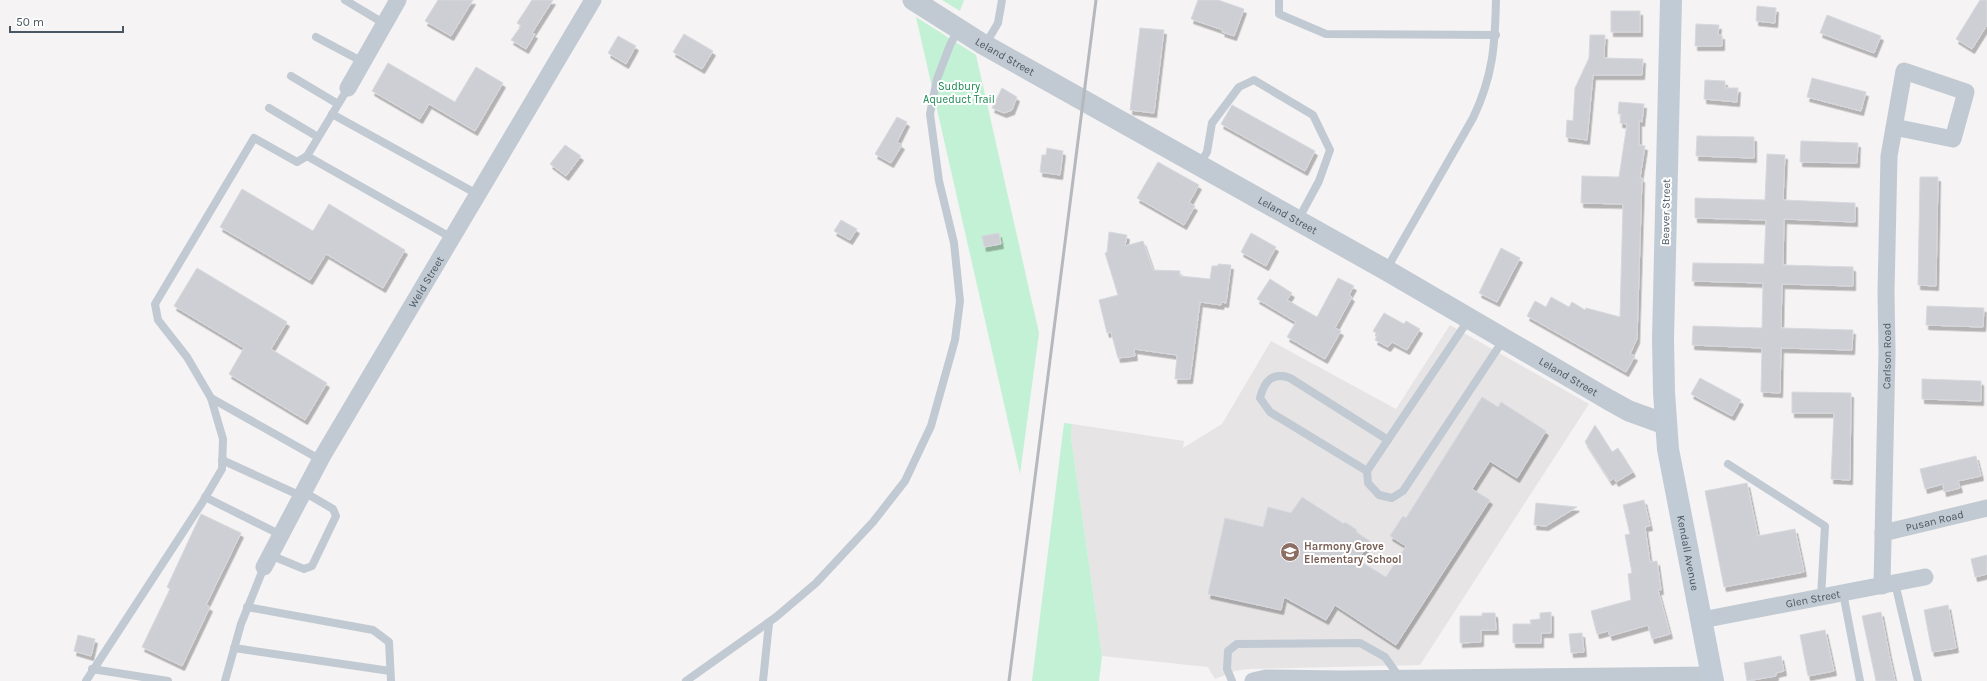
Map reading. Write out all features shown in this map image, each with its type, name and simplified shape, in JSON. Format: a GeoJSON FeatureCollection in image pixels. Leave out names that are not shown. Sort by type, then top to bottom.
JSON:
{"type":"FeatureCollection","features":[{"type":"Feature","properties":{"kind":"main road","name":"Beaver Street"},"geometry":{"type":"LineString","coordinates":[[1665,424],[1664,323],[1671,0]]}},
{"type":"Feature","properties":{"kind":"main road","name":"Kendall Avenue"},"geometry":{"type":"LineString","coordinates":[[1665,424],[1670,460],[1713,678]]}},
{"type":"Feature","properties":{"kind":"street"},"geometry":{"type":"LineString","coordinates":[[348,88],[398,0]]}},
{"type":"Feature","properties":{"kind":"street","name":"Weld Street"},"geometry":{"type":"LineString","coordinates":[[267,561],[321,460],[593,0]]}},
{"type":"Feature","properties":{"kind":"street","name":"Leland Street"},"geometry":{"type":"LineString","coordinates":[[913,0],[958,30],[984,45],[1386,270],[1629,411],[1665,424]]}},
{"type":"Feature","properties":{"kind":"street","name":"Carlson Road"},"geometry":{"type":"LineString","coordinates":[[1888,584],[1883,533],[1889,156],[1894,127],[1904,70],[1966,92],[1953,139],[1894,127]]}},
{"type":"Feature","properties":{"kind":"street","name":"Pusan Road"},"geometry":{"type":"LineString","coordinates":[[1883,533],[1987,508]]}},
{"type":"Feature","properties":{"kind":"street","name":"Glen Street"},"geometry":{"type":"LineString","coordinates":[[1702,620],[1925,577]]}},
{"type":"Feature","properties":{"kind":"street"},"geometry":{"type":"LineString","coordinates":[[1253,681],[1266,678],[1713,678]]}},
{"type":"Feature","properties":{"kind":"lane"},"geometry":{"type":"LineString","coordinates":[[345,0],[385,24]]}},
{"type":"Feature","properties":{"kind":"lane"},"geometry":{"type":"LineString","coordinates":[[984,45],[998,23],[1002,0]]}},
{"type":"Feature","properties":{"kind":"lane"},"geometry":{"type":"LineString","coordinates":[[1279,0],[1279,14],[1326,34],[1496,35]]}},
{"type":"Feature","properties":{"kind":"lane"},"geometry":{"type":"LineString","coordinates":[[1386,270],[1473,118],[1485,93],[1491,71],[1496,35],[1496,0]]}},
{"type":"Feature","properties":{"kind":"lane"},"geometry":{"type":"LineString","coordinates":[[686,681],[769,623],[816,583],[873,522],[905,481],[931,426],[955,340],[960,301],[954,243],[939,181],[930,114],[937,79],[950,45],[958,30]]}},
{"type":"Feature","properties":{"kind":"lane"},"geometry":{"type":"LineString","coordinates":[[316,37],[363,62]]}},
{"type":"Feature","properties":{"kind":"lane"},"geometry":{"type":"LineString","coordinates":[[291,76],[338,104]]}},
{"type":"Feature","properties":{"kind":"lane"},"geometry":{"type":"LineString","coordinates":[[1199,166],[1207,152],[1212,123],[1239,87],[1254,80],[1313,115],[1330,150],[1319,181],[1298,221]]}},
{"type":"Feature","properties":{"kind":"lane"},"geometry":{"type":"LineString","coordinates":[[86,681],[222,469],[222,439],[211,398],[187,357],[158,320],[155,304],[254,138],[297,162],[307,156],[348,88]]}},
{"type":"Feature","properties":{"kind":"lane"},"geometry":{"type":"LineString","coordinates":[[270,108],[318,137]]}},
{"type":"Feature","properties":{"kind":"lane"},"geometry":{"type":"LineString","coordinates":[[332,114],[477,194]]}},
{"type":"Feature","properties":{"kind":"lane"},"geometry":{"type":"LineString","coordinates":[[307,156],[452,238]]}},
{"type":"Feature","properties":{"kind":"lane"},"geometry":{"type":"LineString","coordinates":[[1469,318],[1367,471],[1368,483],[1378,495],[1392,498],[1403,492],[1504,338]]}},
{"type":"Feature","properties":{"kind":"lane"},"geometry":{"type":"LineString","coordinates":[[1367,471],[1270,412],[1260,398],[1263,386],[1272,377],[1282,374],[1388,440]]}},
{"type":"Feature","properties":{"kind":"lane"},"geometry":{"type":"LineString","coordinates":[[211,398],[321,460]]}},
{"type":"Feature","properties":{"kind":"lane"},"geometry":{"type":"LineString","coordinates":[[222,460],[303,494],[333,509],[336,516],[312,566],[304,569],[267,561],[247,607],[225,681]]}},
{"type":"Feature","properties":{"kind":"lane"},"geometry":{"type":"LineString","coordinates":[[1728,464],[1825,526],[1821,597]]}},
{"type":"Feature","properties":{"kind":"lane"},"geometry":{"type":"LineString","coordinates":[[205,497],[281,535]]}},
{"type":"Feature","properties":{"kind":"lane"},"geometry":{"type":"LineString","coordinates":[[1888,584],[1918,681]]}},
{"type":"Feature","properties":{"kind":"lane"},"geometry":{"type":"LineString","coordinates":[[1844,593],[1860,681]]}},
{"type":"Feature","properties":{"kind":"lane"},"geometry":{"type":"LineString","coordinates":[[247,607],[373,630],[389,642],[391,681]]}},
{"type":"Feature","properties":{"kind":"lane"},"geometry":{"type":"LineString","coordinates":[[763,681],[769,623]]}},
{"type":"Feature","properties":{"kind":"lane"},"geometry":{"type":"LineString","coordinates":[[1232,681],[1226,668],[1228,651],[1237,644],[1360,643],[1384,656],[1400,679]]}},
{"type":"Feature","properties":{"kind":"lane"},"geometry":{"type":"LineString","coordinates":[[234,648],[390,671]]}},
{"type":"Feature","properties":{"kind":"lane"},"geometry":{"type":"LineString","coordinates":[[92,670],[168,681]]}},
{"type":"Feature","properties":{"kind":"shaded area","name":"Harmony Grove Elementary School"},"geometry":{"type":"Polygon","coordinates":[[[1450,325],[1589,404],[1420,665],[1248,669],[1235,671],[1215,679],[1208,667],[1102,656],[1071,437],[1072,424],[1184,441],[1183,448],[1222,424],[1271,341],[1396,409],[1450,325]]]}},
{"type":"Feature","properties":{"kind":"green space"},"geometry":{"type":"Polygon","coordinates":[[[942,0],[964,0],[960,11],[942,0]]]}},
{"type":"Feature","properties":{"kind":"green space","name":"Sudbury Aqueduct Trail"},"geometry":{"type":"Polygon","coordinates":[[[916,17],[976,55],[1039,333],[1020,474],[916,17]]]}},
{"type":"Feature","properties":{"kind":"green space"},"geometry":{"type":"Polygon","coordinates":[[[1064,423],[1072,424],[1071,437],[1102,656],[1099,681],[1032,681],[1064,423]]]}},
{"type":"Feature","properties":{"kind":"building"},"geometry":{"type":"Polygon","coordinates":[[[438,0],[473,0],[451,36],[425,21],[438,0]]]}},
{"type":"Feature","properties":{"kind":"building"},"geometry":{"type":"Polygon","coordinates":[[[532,0],[553,0],[532,33],[535,34],[526,49],[511,40],[521,26],[517,23],[532,0]]]}},
{"type":"Feature","properties":{"kind":"building"},"geometry":{"type":"Polygon","coordinates":[[[1198,0],[1218,0],[1244,9],[1234,36],[1222,32],[1223,30],[1191,19],[1198,0]]]}},
{"type":"Feature","properties":{"kind":"building"},"geometry":{"type":"Polygon","coordinates":[[[1980,0],[1987,0],[1987,25],[1972,49],[1956,39],[1980,0]]]}},
{"type":"Feature","properties":{"kind":"building"},"geometry":{"type":"Polygon","coordinates":[[[1757,6],[1776,8],[1775,23],[1756,21],[1757,6]]]}},
{"type":"Feature","properties":{"kind":"building"},"geometry":{"type":"Polygon","coordinates":[[[1611,11],[1640,11],[1640,32],[1611,32],[1611,11]]]}},
{"type":"Feature","properties":{"kind":"building"},"geometry":{"type":"Polygon","coordinates":[[[1827,15],[1881,36],[1874,53],[1820,33],[1827,15]]]}},
{"type":"Feature","properties":{"kind":"building"},"geometry":{"type":"Polygon","coordinates":[[[1696,24],[1719,25],[1718,35],[1722,35],[1722,46],[1695,46],[1696,24]]]}},
{"type":"Feature","properties":{"kind":"building"},"geometry":{"type":"Polygon","coordinates":[[[1140,28],[1164,30],[1154,113],[1130,110],[1140,28]]]}},
{"type":"Feature","properties":{"kind":"building"},"geometry":{"type":"Polygon","coordinates":[[[684,34],[713,51],[702,69],[673,52],[684,34]]]}},
{"type":"Feature","properties":{"kind":"building"},"geometry":{"type":"Polygon","coordinates":[[[1590,35],[1605,35],[1604,58],[1643,59],[1642,75],[1593,75],[1587,140],[1566,137],[1567,120],[1573,121],[1575,88],[1589,58],[1590,35]]]}},
{"type":"Feature","properties":{"kind":"building"},"geometry":{"type":"Polygon","coordinates":[[[618,36],[636,46],[626,64],[608,53],[618,36]]]}},
{"type":"Feature","properties":{"kind":"building"},"geometry":{"type":"Polygon","coordinates":[[[388,63],[455,102],[476,67],[503,83],[475,131],[429,104],[420,119],[372,91],[388,63]]]}},
{"type":"Feature","properties":{"kind":"building"},"geometry":{"type":"Polygon","coordinates":[[[1812,78],[1866,92],[1861,111],[1807,97],[1812,78]]]}},
{"type":"Feature","properties":{"kind":"building"},"geometry":{"type":"Polygon","coordinates":[[[1705,80],[1725,81],[1725,88],[1738,88],[1737,102],[1704,99],[1705,80]]]}},
{"type":"Feature","properties":{"kind":"building"},"geometry":{"type":"Polygon","coordinates":[[[1002,88],[1017,97],[1012,110],[1004,113],[992,108],[1002,88]]]}},
{"type":"Feature","properties":{"kind":"building"},"geometry":{"type":"Polygon","coordinates":[[[1619,102],[1644,104],[1642,122],[1639,121],[1639,145],[1645,146],[1640,178],[1642,178],[1637,339],[1630,354],[1635,356],[1626,372],[1527,316],[1535,301],[1546,307],[1551,297],[1569,307],[1572,302],[1585,310],[1586,308],[1620,317],[1623,204],[1581,203],[1582,176],[1619,177],[1627,124],[1620,123],[1621,114],[1618,114],[1619,102]]]}},
{"type":"Feature","properties":{"kind":"building"},"geometry":{"type":"Polygon","coordinates":[[[1232,105],[1315,151],[1305,171],[1221,124],[1232,105]]]}},
{"type":"Feature","properties":{"kind":"building"},"geometry":{"type":"Polygon","coordinates":[[[897,117],[907,122],[897,142],[902,145],[891,163],[875,154],[897,117]]]}},
{"type":"Feature","properties":{"kind":"building"},"geometry":{"type":"Polygon","coordinates":[[[1697,136],[1754,137],[1754,158],[1696,156],[1697,136]]]}},
{"type":"Feature","properties":{"kind":"building"},"geometry":{"type":"Polygon","coordinates":[[[1801,141],[1858,143],[1857,163],[1800,162],[1801,141]]]}},
{"type":"Feature","properties":{"kind":"building"},"geometry":{"type":"Polygon","coordinates":[[[565,145],[581,156],[566,176],[550,164],[565,145]]]}},
{"type":"Feature","properties":{"kind":"building"},"geometry":{"type":"Polygon","coordinates":[[[1047,148],[1063,151],[1060,175],[1040,172],[1042,155],[1046,155],[1047,148]]]}},
{"type":"Feature","properties":{"kind":"building"},"geometry":{"type":"Polygon","coordinates":[[[1767,154],[1785,155],[1783,200],[1855,203],[1855,222],[1784,219],[1783,265],[1853,267],[1853,286],[1782,284],[1781,328],[1853,330],[1852,350],[1781,348],[1780,393],[1761,392],[1762,348],[1692,345],[1693,326],[1762,328],[1763,283],[1692,281],[1693,263],[1764,264],[1766,220],[1695,218],[1695,198],[1765,200],[1767,154]]]}},
{"type":"Feature","properties":{"kind":"building"},"geometry":{"type":"Polygon","coordinates":[[[1158,162],[1199,185],[1189,203],[1195,206],[1184,225],[1137,198],[1158,162]]]}},
{"type":"Feature","properties":{"kind":"building"},"geometry":{"type":"Polygon","coordinates":[[[1920,177],[1938,177],[1936,286],[1918,285],[1920,177]]]}},
{"type":"Feature","properties":{"kind":"building"},"geometry":{"type":"Polygon","coordinates":[[[242,189],[313,231],[329,204],[405,250],[383,288],[326,254],[310,280],[220,227],[242,189]]]}},
{"type":"Feature","properties":{"kind":"building"},"geometry":{"type":"Polygon","coordinates":[[[841,220],[857,229],[850,240],[834,231],[841,220]]]}},
{"type":"Feature","properties":{"kind":"building"},"geometry":{"type":"Polygon","coordinates":[[[1109,232],[1127,235],[1125,246],[1143,241],[1153,270],[1180,271],[1180,276],[1210,279],[1212,266],[1218,266],[1218,264],[1231,265],[1226,303],[1222,302],[1221,305],[1200,302],[1190,379],[1175,379],[1177,355],[1134,349],[1135,356],[1118,358],[1111,332],[1107,333],[1099,300],[1118,295],[1105,253],[1107,252],[1109,232]]]}},
{"type":"Feature","properties":{"kind":"building"},"geometry":{"type":"Polygon","coordinates":[[[999,233],[1001,244],[984,247],[982,236],[999,233]]]}},
{"type":"Feature","properties":{"kind":"building"},"geometry":{"type":"Polygon","coordinates":[[[1251,233],[1276,247],[1266,266],[1241,252],[1251,233]]]}},
{"type":"Feature","properties":{"kind":"building"},"geometry":{"type":"Polygon","coordinates":[[[1501,248],[1520,258],[1497,302],[1479,293],[1501,248]]]}},
{"type":"Feature","properties":{"kind":"building"},"geometry":{"type":"Polygon","coordinates":[[[197,268],[287,322],[271,349],[327,383],[305,420],[229,374],[244,348],[174,306],[197,268]]]}},
{"type":"Feature","properties":{"kind":"building"},"geometry":{"type":"Polygon","coordinates":[[[1338,278],[1354,286],[1349,295],[1352,297],[1335,328],[1341,331],[1325,359],[1287,337],[1296,322],[1257,299],[1270,279],[1292,293],[1287,300],[1317,317],[1338,278]]]}},
{"type":"Feature","properties":{"kind":"building"},"geometry":{"type":"Polygon","coordinates":[[[1927,306],[1984,308],[1983,327],[1926,325],[1927,306]]]}},
{"type":"Feature","properties":{"kind":"building"},"geometry":{"type":"Polygon","coordinates":[[[1384,313],[1404,324],[1406,321],[1420,329],[1407,350],[1392,342],[1388,347],[1375,340],[1378,334],[1373,331],[1384,313]]]}},
{"type":"Feature","properties":{"kind":"building"},"geometry":{"type":"Polygon","coordinates":[[[1700,378],[1741,400],[1732,416],[1691,394],[1700,378]]]}},
{"type":"Feature","properties":{"kind":"building"},"geometry":{"type":"Polygon","coordinates":[[[1922,379],[1981,381],[1981,401],[1922,399],[1922,379]]]}},
{"type":"Feature","properties":{"kind":"building"},"geometry":{"type":"Polygon","coordinates":[[[1792,392],[1851,393],[1850,480],[1831,479],[1834,413],[1792,413],[1792,392]]]}},
{"type":"Feature","properties":{"kind":"building"},"geometry":{"type":"Polygon","coordinates":[[[1482,397],[1498,407],[1501,402],[1546,431],[1517,478],[1490,461],[1472,489],[1490,500],[1396,645],[1335,605],[1326,620],[1284,597],[1281,610],[1208,594],[1225,518],[1263,527],[1268,507],[1291,513],[1302,497],[1344,524],[1345,522],[1357,530],[1356,532],[1370,541],[1358,560],[1386,577],[1406,546],[1390,536],[1403,516],[1406,518],[1482,397]]]}},
{"type":"Feature","properties":{"kind":"building"},"geometry":{"type":"Polygon","coordinates":[[[1595,425],[1612,452],[1618,448],[1633,472],[1616,482],[1614,478],[1610,481],[1585,442],[1595,425]]]}},
{"type":"Feature","properties":{"kind":"building"},"geometry":{"type":"Polygon","coordinates":[[[1976,456],[1981,476],[1958,481],[1960,488],[1944,492],[1943,484],[1925,489],[1920,469],[1976,456]]]}},
{"type":"Feature","properties":{"kind":"building"},"geometry":{"type":"Polygon","coordinates":[[[1747,483],[1758,536],[1795,529],[1804,572],[1724,587],[1705,491],[1747,483]]]}},
{"type":"Feature","properties":{"kind":"building"},"geometry":{"type":"Polygon","coordinates":[[[1644,500],[1650,526],[1645,527],[1650,562],[1657,561],[1661,590],[1658,590],[1670,634],[1652,639],[1648,625],[1610,636],[1608,631],[1597,634],[1591,611],[1631,600],[1628,574],[1632,573],[1625,535],[1630,534],[1623,505],[1644,500]]]}},
{"type":"Feature","properties":{"kind":"building"},"geometry":{"type":"Polygon","coordinates":[[[1536,503],[1577,507],[1546,526],[1534,525],[1536,503]]]}},
{"type":"Feature","properties":{"kind":"building"},"geometry":{"type":"Polygon","coordinates":[[[201,514],[241,533],[206,605],[210,607],[182,666],[142,647],[170,589],[167,587],[201,514]]]}},
{"type":"Feature","properties":{"kind":"building"},"geometry":{"type":"Polygon","coordinates":[[[1987,555],[1987,574],[1975,577],[1971,559],[1987,555]]]}},
{"type":"Feature","properties":{"kind":"building"},"geometry":{"type":"Polygon","coordinates":[[[1948,605],[1956,648],[1932,652],[1924,610],[1948,605]]]}},
{"type":"Feature","properties":{"kind":"building"},"geometry":{"type":"Polygon","coordinates":[[[1551,612],[1551,633],[1541,633],[1541,643],[1513,643],[1513,624],[1531,624],[1530,620],[1540,619],[1540,613],[1551,612]]]}},
{"type":"Feature","properties":{"kind":"building"},"geometry":{"type":"Polygon","coordinates":[[[1881,612],[1895,681],[1876,681],[1862,616],[1881,612]]]}},
{"type":"Feature","properties":{"kind":"building"},"geometry":{"type":"Polygon","coordinates":[[[1482,613],[1495,613],[1496,630],[1481,630],[1481,642],[1460,643],[1460,616],[1482,616],[1482,613]]]}},
{"type":"Feature","properties":{"kind":"building"},"geometry":{"type":"Polygon","coordinates":[[[1825,630],[1834,671],[1808,676],[1800,635],[1825,630]]]}},
{"type":"Feature","properties":{"kind":"building"},"geometry":{"type":"Polygon","coordinates":[[[1582,633],[1584,652],[1571,653],[1569,634],[1582,633]]]}},
{"type":"Feature","properties":{"kind":"building"},"geometry":{"type":"Polygon","coordinates":[[[78,635],[95,639],[91,656],[74,651],[78,635]]]}},
{"type":"Feature","properties":{"kind":"building"},"geometry":{"type":"Polygon","coordinates":[[[1781,656],[1784,671],[1776,673],[1776,676],[1747,681],[1744,663],[1781,656]]]}},
{"type":"Feature","properties":{"kind":"railway"},"geometry":{"type":"LineString","coordinates":[[1009,681],[1096,0]]}},
{"type":"Feature","properties":{"kind":"place","name":"Harmony Grove Elementary School"},"geometry":{"type":"Point","coordinates":[1290,552]}}]}
